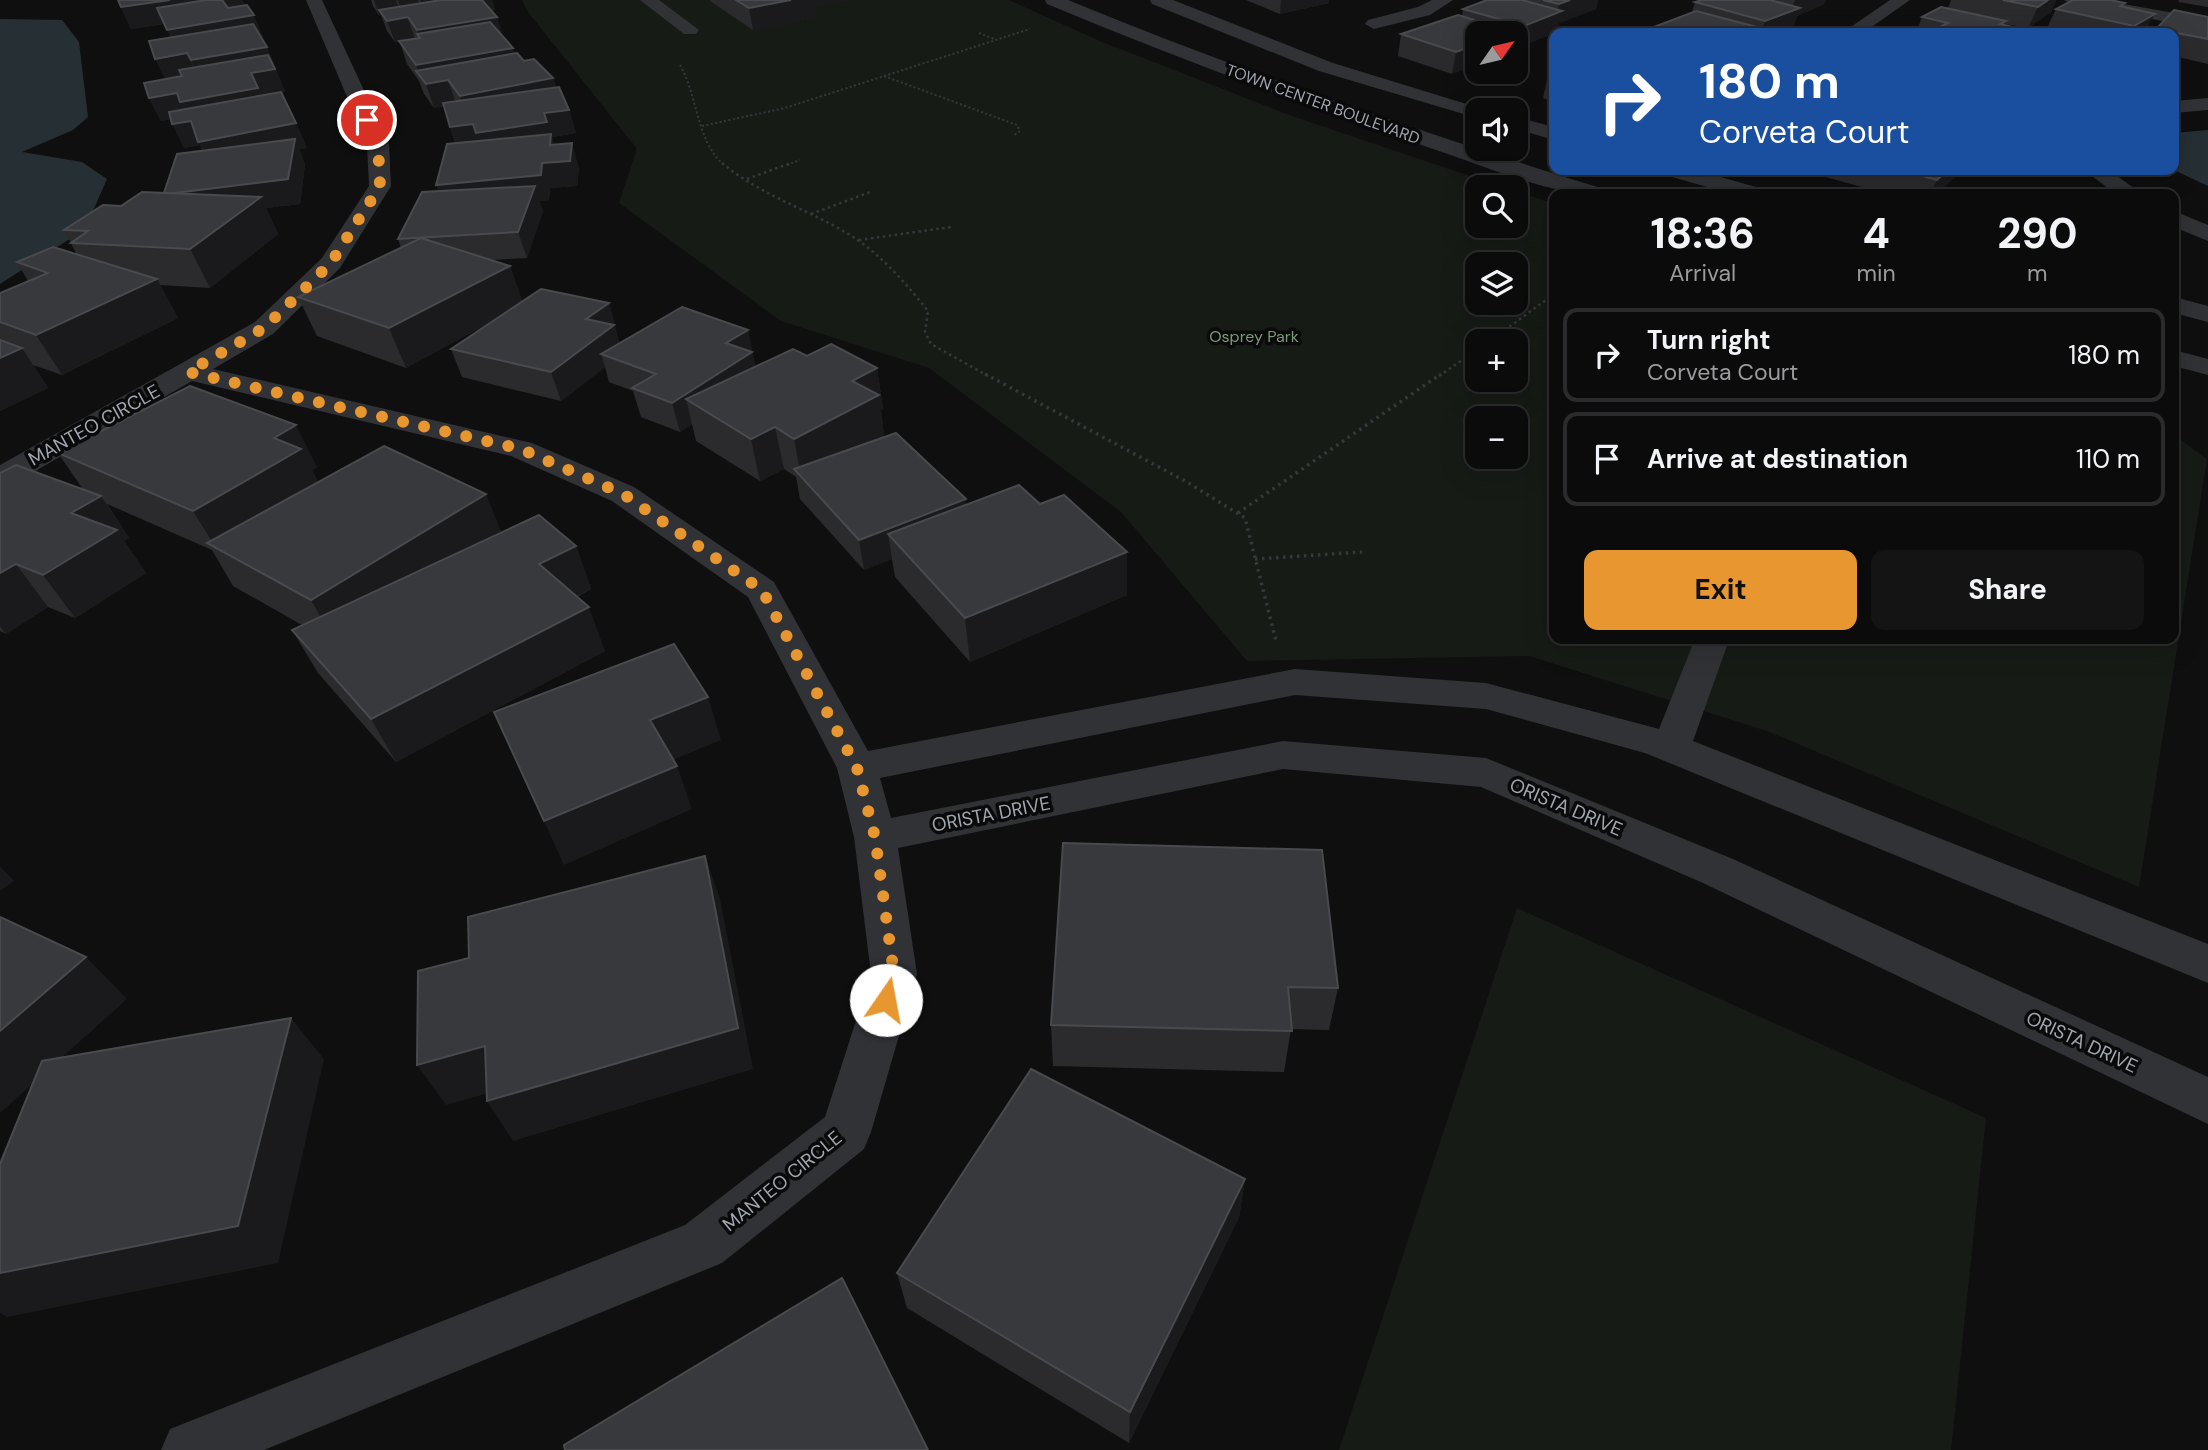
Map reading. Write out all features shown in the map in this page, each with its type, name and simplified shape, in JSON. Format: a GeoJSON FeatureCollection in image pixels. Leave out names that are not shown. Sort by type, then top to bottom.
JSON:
{"type":"FeatureCollection","features":[{"type":"Feature","properties":{"kind":"street"},"geometry":{"type":"LineString","coordinates":[[188,372],[264,328],[331,263],[380,186],[378,144],[314,0]]}},
{"type":"Feature","properties":{"kind":"street","name":"TOWN CENTER BOULEVARD"},"geometry":{"type":"LineString","coordinates":[[1053,0],[1141,37],[1396,132],[1581,189]]}},
{"type":"Feature","properties":{"kind":"street","name":"TOWN CENTER BOULEVARD"},"geometry":{"type":"LineString","coordinates":[[1158,0],[1326,67],[1465,108]]}},
{"type":"Feature","properties":{"kind":"street"},"geometry":{"type":"LineString","coordinates":[[1374,24],[1424,11],[1445,0]]}},
{"type":"Feature","properties":{"kind":"street"},"geometry":{"type":"LineString","coordinates":[[1859,28],[1902,0]]}},
{"type":"Feature","properties":{"kind":"street"},"geometry":{"type":"LineString","coordinates":[[2072,0],[2208,23]]}},
{"type":"Feature","properties":{"kind":"street"},"geometry":{"type":"LineString","coordinates":[[653,1],[691,30]]}},
{"type":"Feature","properties":{"kind":"street"},"geometry":{"type":"LineString","coordinates":[[2179,107],[2208,104]]}},
{"type":"Feature","properties":{"kind":"street"},"geometry":{"type":"LineString","coordinates":[[1528,126],[1549,133]]}},
{"type":"Feature","properties":{"kind":"street"},"geometry":{"type":"LineString","coordinates":[[1690,175],[1738,189]]}},
{"type":"Feature","properties":{"kind":"street"},"geometry":{"type":"LineString","coordinates":[[2102,175],[2124,189]]}},
{"type":"Feature","properties":{"kind":"street"},"geometry":{"type":"LineString","coordinates":[[2179,220],[2208,234]]}},
{"type":"Feature","properties":{"kind":"street"},"geometry":{"type":"LineString","coordinates":[[2179,306],[2208,314]]}},
{"type":"Feature","properties":{"kind":"street"},"geometry":{"type":"LineString","coordinates":[[2179,359],[2208,367]]}},
{"type":"Feature","properties":{"kind":"street","name":"MANTEO CIRCLE"},"geometry":{"type":"LineString","coordinates":[[0,478],[188,372],[521,449],[623,494],[762,590],[857,768],[875,837],[894,974],[846,1132],[703,1244],[191,1450]]}},
{"type":"Feature","properties":{"kind":"street"},"geometry":{"type":"LineString","coordinates":[[1671,748],[1710,644]]}},
{"type":"Feature","properties":{"kind":"street"},"geometry":{"type":"LineString","coordinates":[[857,768],[1295,682],[1486,696],[1671,748],[2208,964]]}},
{"type":"Feature","properties":{"kind":"street","name":"ORISTA DRIVE"},"geometry":{"type":"LineString","coordinates":[[875,837],[1283,755],[1486,772],[1718,871],[2208,1101]]}},
{"type":"Feature","properties":{"kind":"path"},"geometry":{"type":"LineString","coordinates":[[702,126],[785,108],[1030,29]]}},
{"type":"Feature","properties":{"kind":"path"},"geometry":{"type":"LineString","coordinates":[[979,33],[995,39]]}},
{"type":"Feature","properties":{"kind":"path"},"geometry":{"type":"LineString","coordinates":[[674,59],[691,82],[702,126],[715,158],[789,206],[858,240],[928,311],[923,327],[927,342],[1188,482],[1245,518],[1276,642]]}},
{"type":"Feature","properties":{"kind":"path"},"geometry":{"type":"LineString","coordinates":[[883,75],[1017,125],[1020,131],[1013,136]]}},
{"type":"Feature","properties":{"kind":"path"},"geometry":{"type":"LineString","coordinates":[[747,180],[800,160]]}},
{"type":"Feature","properties":{"kind":"path"},"geometry":{"type":"LineString","coordinates":[[810,215],[873,191]]}},
{"type":"Feature","properties":{"kind":"path"},"geometry":{"type":"LineString","coordinates":[[858,240],[951,227]]}},
{"type":"Feature","properties":{"kind":"path"},"geometry":{"type":"LineString","coordinates":[[1506,329],[1549,298]]}},
{"type":"Feature","properties":{"kind":"path"},"geometry":{"type":"LineString","coordinates":[[1238,513],[1465,358]]}},
{"type":"Feature","properties":{"kind":"path"},"geometry":{"type":"LineString","coordinates":[[1255,559],[1362,552]]}},
{"type":"Feature","properties":{"kind":"green space","name":"Osprey Park"},"geometry":{"type":"Polygon","coordinates":[[[522,0],[1009,0],[1100,41],[1292,116],[1467,175],[1465,175],[1465,238],[1528,238],[1528,195],[1549,202],[1549,644],[2178,644],[2139,887],[1767,731],[1529,656],[1247,661],[1121,512],[929,368],[781,321],[619,203],[637,149],[528,12],[522,0]]]}},
{"type":"Feature","properties":{"kind":"green space","name":"Osprey Park"},"geometry":{"type":"Polygon","coordinates":[[[2179,439],[2207,459],[2179,635],[2179,439]]]}},
{"type":"Feature","properties":{"kind":"green space"},"geometry":{"type":"Polygon","coordinates":[[[1517,908],[1986,1118],[1951,1450],[1339,1450],[1517,908]]]}},
{"type":"Feature","properties":{"kind":"shaded area"},"geometry":{"type":"Polygon","coordinates":[[[0,19],[62,20],[79,42],[88,117],[73,130],[22,152],[82,162],[107,179],[85,229],[0,284],[0,19]]]}},
{"type":"Feature","properties":{"kind":"shaded area"},"geometry":{"type":"Polygon","coordinates":[[[2208,130],[2208,186],[2179,172],[2179,133],[2208,130]]]}},
{"type":"Feature","properties":{"kind":"building"},"geometry":{"type":"Polygon","coordinates":[[[118,0],[170,0],[121,7],[118,0]]]}},
{"type":"Feature","properties":{"kind":"building"},"geometry":{"type":"Polygon","coordinates":[[[222,0],[228,8],[247,5],[254,15],[167,30],[157,8],[222,0]]]}},
{"type":"Feature","properties":{"kind":"building"},"geometry":{"type":"Polygon","coordinates":[[[441,0],[482,0],[497,17],[417,30],[408,17],[387,21],[379,10],[441,0]]]}},
{"type":"Feature","properties":{"kind":"building"},"geometry":{"type":"Polygon","coordinates":[[[736,0],[791,0],[749,8],[736,0]]]}},
{"type":"Feature","properties":{"kind":"building"},"geometry":{"type":"Polygon","coordinates":[[[1487,0],[1522,0],[1562,11],[1528,24],[1528,21],[1506,21],[1463,9],[1487,0]]]}},
{"type":"Feature","properties":{"kind":"building"},"geometry":{"type":"Polygon","coordinates":[[[1543,0],[1570,0],[1559,4],[1543,0]]]}},
{"type":"Feature","properties":{"kind":"building"},"geometry":{"type":"Polygon","coordinates":[[[1770,0],[1800,8],[1765,21],[1695,2],[1770,0]]]}},
{"type":"Feature","properties":{"kind":"building"},"geometry":{"type":"Polygon","coordinates":[[[2003,0],[2048,0],[2038,7],[2003,0]]]}},
{"type":"Feature","properties":{"kind":"building"},"geometry":{"type":"Polygon","coordinates":[[[2073,0],[2110,0],[2125,3],[2120,6],[2155,14],[2134,26],[2056,9],[2073,0]]]}},
{"type":"Feature","properties":{"kind":"building"},"geometry":{"type":"Polygon","coordinates":[[[1941,7],[2006,21],[2000,24],[2017,28],[1944,28],[1940,27],[1948,23],[1922,17],[1941,7]]]}},
{"type":"Feature","properties":{"kind":"building"},"geometry":{"type":"Polygon","coordinates":[[[2174,10],[2208,17],[2208,39],[2179,33],[2179,28],[2157,28],[2174,10]]]}},
{"type":"Feature","properties":{"kind":"building"},"geometry":{"type":"Polygon","coordinates":[[[1696,11],[1761,28],[1651,28],[1696,11]]]}},
{"type":"Feature","properties":{"kind":"building"},"geometry":{"type":"Polygon","coordinates":[[[1458,15],[1477,21],[1465,21],[1465,49],[1456,52],[1401,34],[1458,15]]]}},
{"type":"Feature","properties":{"kind":"building"},"geometry":{"type":"Polygon","coordinates":[[[490,22],[513,48],[416,65],[399,41],[420,38],[417,34],[490,22]]]}},
{"type":"Feature","properties":{"kind":"building"},"geometry":{"type":"Polygon","coordinates":[[[253,24],[267,47],[191,60],[187,53],[155,59],[149,41],[253,24]]]}},
{"type":"Feature","properties":{"kind":"building"},"geometry":{"type":"Polygon","coordinates":[[[517,53],[524,61],[534,59],[553,78],[460,96],[448,80],[426,84],[416,71],[517,53]]]}},
{"type":"Feature","properties":{"kind":"building"},"geometry":{"type":"Polygon","coordinates":[[[268,55],[275,69],[251,73],[258,88],[180,102],[177,93],[149,98],[144,83],[182,76],[179,70],[268,55]]]}},
{"type":"Feature","properties":{"kind":"building"},"geometry":{"type":"Polygon","coordinates":[[[559,87],[569,110],[544,113],[547,122],[476,133],[473,124],[450,127],[443,103],[559,87]]]}},
{"type":"Feature","properties":{"kind":"building"},"geometry":{"type":"Polygon","coordinates":[[[281,92],[296,123],[198,142],[191,121],[172,124],[169,112],[281,92]]]}},
{"type":"Feature","properties":{"kind":"building"},"geometry":{"type":"Polygon","coordinates":[[[551,134],[550,145],[572,143],[570,161],[542,163],[541,175],[436,185],[447,144],[551,134]]]}},
{"type":"Feature","properties":{"kind":"building"},"geometry":{"type":"Polygon","coordinates":[[[295,139],[288,179],[164,193],[177,154],[295,139]]]}},
{"type":"Feature","properties":{"kind":"building"},"geometry":{"type":"Polygon","coordinates":[[[1918,175],[1942,175],[1937,180],[1918,175]]]}},
{"type":"Feature","properties":{"kind":"building"},"geometry":{"type":"Polygon","coordinates":[[[535,186],[518,232],[398,239],[422,192],[535,186]]]}},
{"type":"Feature","properties":{"kind":"building"},"geometry":{"type":"Polygon","coordinates":[[[142,192],[261,197],[190,249],[71,243],[88,231],[64,230],[103,205],[121,206],[142,192]]]}},
{"type":"Feature","properties":{"kind":"building"},"geometry":{"type":"Polygon","coordinates":[[[421,238],[510,266],[389,328],[298,297],[421,238]]]}},
{"type":"Feature","properties":{"kind":"building"},"geometry":{"type":"Polygon","coordinates":[[[53,247],[157,279],[36,335],[0,322],[0,293],[48,273],[17,262],[53,247]]]}},
{"type":"Feature","properties":{"kind":"building"},"geometry":{"type":"Polygon","coordinates":[[[541,289],[609,303],[586,319],[614,325],[551,372],[451,349],[541,289]]]}},
{"type":"Feature","properties":{"kind":"building"},"geometry":{"type":"Polygon","coordinates":[[[682,307],[748,330],[726,343],[752,352],[672,403],[632,388],[656,374],[601,354],[682,307]]]}},
{"type":"Feature","properties":{"kind":"building"},"geometry":{"type":"Polygon","coordinates":[[[0,340],[22,348],[0,358],[0,340]]]}},
{"type":"Feature","properties":{"kind":"building"},"geometry":{"type":"Polygon","coordinates":[[[831,344],[877,368],[852,381],[879,395],[794,439],[775,427],[751,439],[686,399],[793,349],[807,356],[831,344]]]}},
{"type":"Feature","properties":{"kind":"building"},"geometry":{"type":"Polygon","coordinates":[[[190,386],[296,425],[274,438],[301,449],[193,511],[58,453],[190,386]]]}},
{"type":"Feature","properties":{"kind":"building"},"geometry":{"type":"Polygon","coordinates":[[[896,433],[966,499],[859,540],[794,469],[896,433]]]}},
{"type":"Feature","properties":{"kind":"building"},"geometry":{"type":"Polygon","coordinates":[[[384,446],[486,494],[311,600],[207,543],[384,446]]]}},
{"type":"Feature","properties":{"kind":"building"},"geometry":{"type":"Polygon","coordinates":[[[16,465],[101,496],[71,513],[117,530],[43,575],[16,564],[0,573],[0,473],[16,465]]]}},
{"type":"Feature","properties":{"kind":"building"},"geometry":{"type":"Polygon","coordinates":[[[1019,485],[1040,504],[1064,495],[1127,552],[965,618],[888,534],[1019,485]]]}},
{"type":"Feature","properties":{"kind":"building"},"geometry":{"type":"Polygon","coordinates":[[[539,515],[576,546],[539,564],[589,607],[371,719],[292,630],[539,515]]]}},
{"type":"Feature","properties":{"kind":"building"},"geometry":{"type":"Polygon","coordinates":[[[674,644],[708,697],[650,720],[677,766],[544,821],[494,712],[674,644]]]}},
{"type":"Feature","properties":{"kind":"building"},"geometry":{"type":"Polygon","coordinates":[[[1063,843],[1322,850],[1338,988],[1288,987],[1292,1031],[1051,1025],[1063,843]]]}},
{"type":"Feature","properties":{"kind":"building"},"geometry":{"type":"Polygon","coordinates":[[[705,856],[738,1028],[487,1101],[485,1046],[417,1065],[418,971],[469,958],[468,917],[705,856]]]}},
{"type":"Feature","properties":{"kind":"building"},"geometry":{"type":"Polygon","coordinates":[[[0,917],[86,957],[0,1031],[0,917]]]}},
{"type":"Feature","properties":{"kind":"building"},"geometry":{"type":"Polygon","coordinates":[[[291,1018],[238,1226],[0,1273],[0,1164],[42,1061],[291,1018]]]}},
{"type":"Feature","properties":{"kind":"building"},"geometry":{"type":"Polygon","coordinates":[[[1031,1069],[1245,1179],[1130,1412],[897,1273],[1031,1069]]]}},
{"type":"Feature","properties":{"kind":"building"},"geometry":{"type":"Polygon","coordinates":[[[842,1278],[928,1450],[565,1450],[564,1445],[842,1278]]]}},
{"type":"Feature","properties":{"kind":"route"},"geometry":{"type":"LineString","coordinates":[[367,120],[378,144],[380,186],[331,263],[264,328],[188,372],[521,449],[623,494],[762,590],[857,768],[875,837],[894,974],[886,1000]]}}]}
